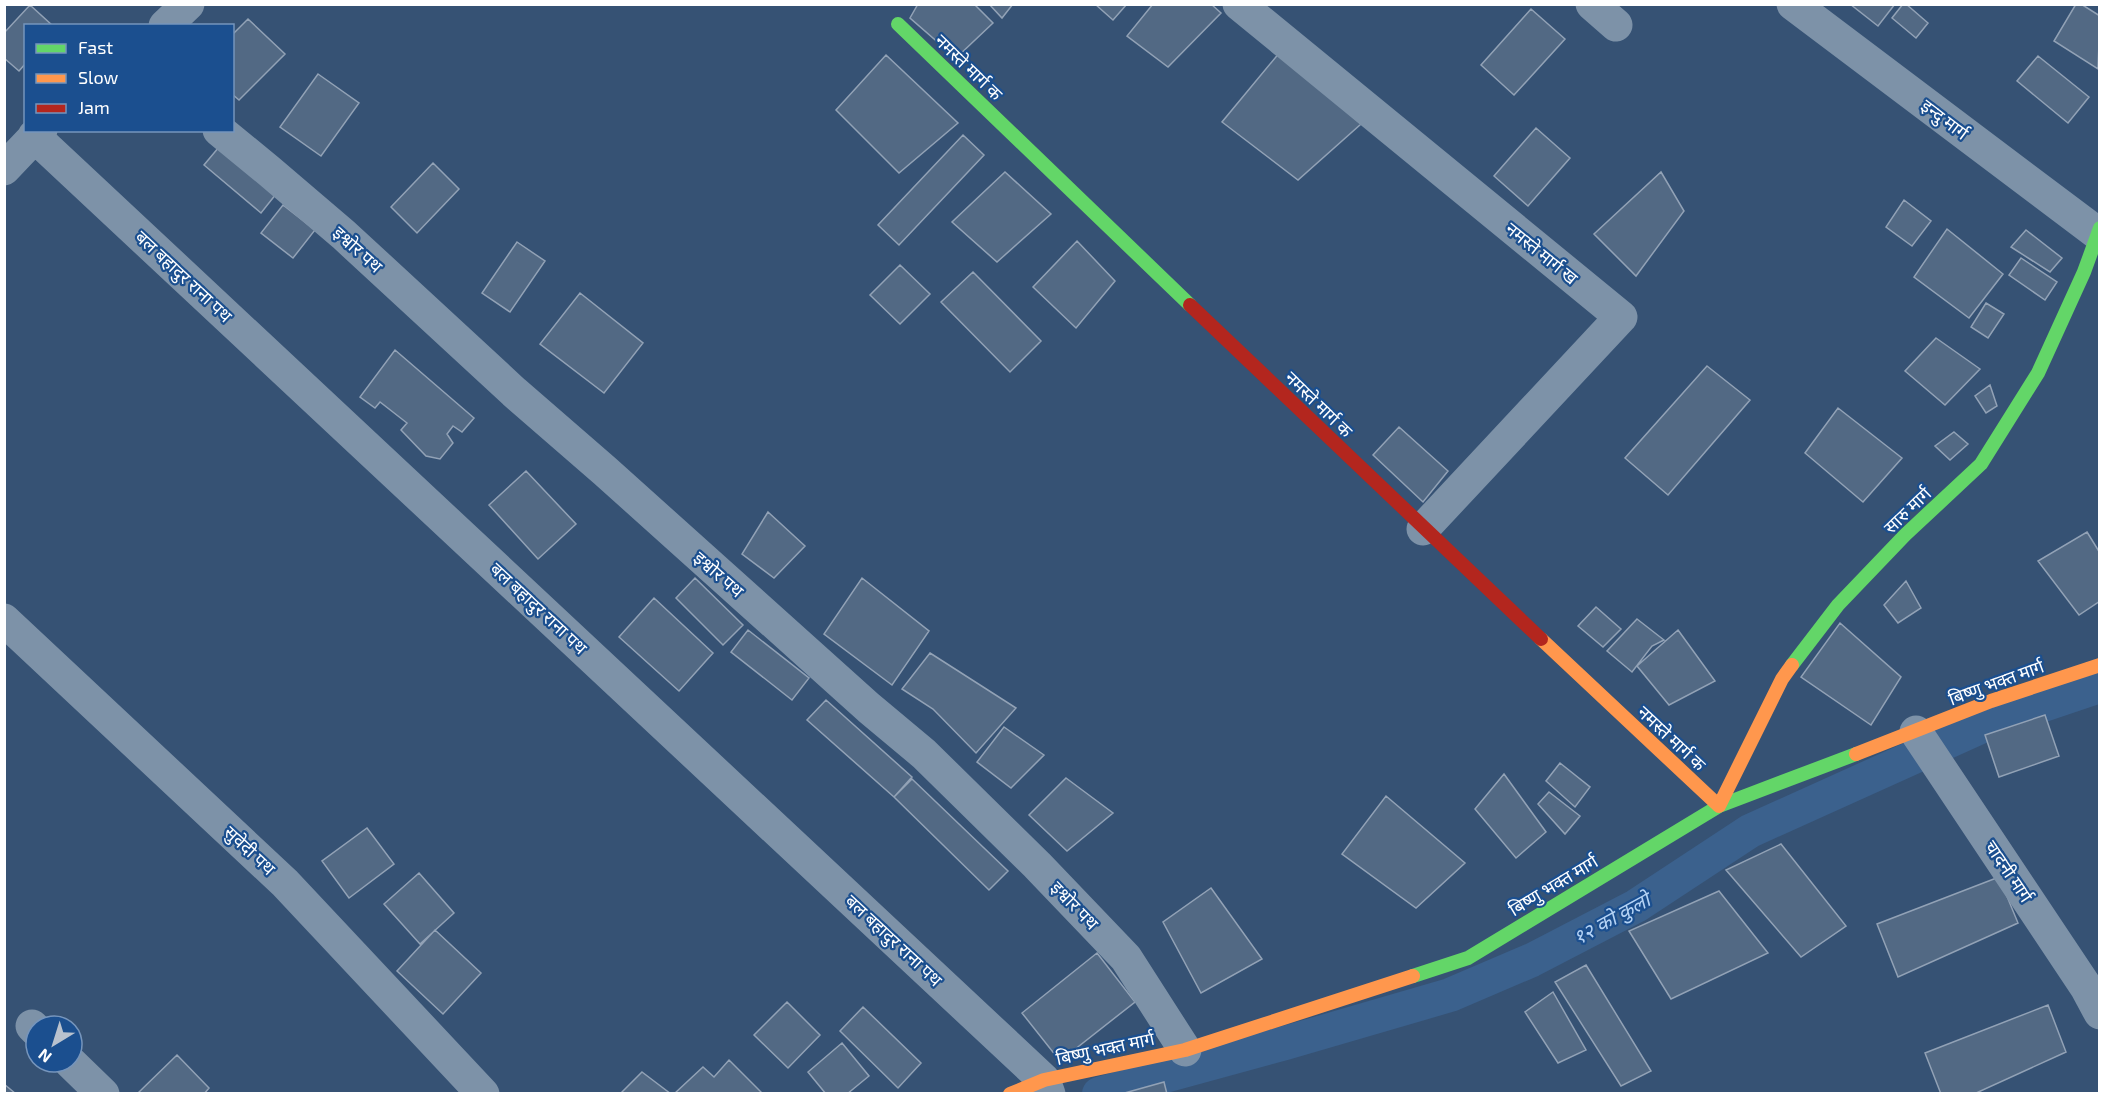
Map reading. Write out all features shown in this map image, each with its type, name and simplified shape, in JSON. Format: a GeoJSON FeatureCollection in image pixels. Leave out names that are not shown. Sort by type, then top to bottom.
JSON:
{"type":"FeatureCollection","features":[{"type":"Feature","properties":{"kind":"street"},"geometry":{"type":"LineString","coordinates":[[167,24],[188,4]]}},
{"type":"Feature","properties":{"kind":"street","name":"नमस्ते मार्ग ख"},"geometry":{"type":"LineString","coordinates":[[1239,4],[1621,317],[1423,530]]}},
{"type":"Feature","properties":{"kind":"street","name":"इन्दु मार्ग"},"geometry":{"type":"LineString","coordinates":[[1793,4],[2098,231]]}},
{"type":"Feature","properties":{"kind":"street","name":"नमस्ते मार्ग क"},"geometry":{"type":"LineString","coordinates":[[898,24],[1423,530],[1719,806]]}},
{"type":"Feature","properties":{"kind":"street","name":"इश्वोर पथ"},"geometry":{"type":"LineString","coordinates":[[221,132],[344,236],[514,392],[869,708],[924,754],[1037,865],[1126,958],[1185,1050]]}},
{"type":"Feature","properties":{"kind":"street"},"geometry":{"type":"LineString","coordinates":[[4,169],[38,133]]}},
{"type":"Feature","properties":{"kind":"street","name":"बल बहादुर राना पथ"},"geometry":{"type":"LineString","coordinates":[[38,133],[1046,1087]]}},
{"type":"Feature","properties":{"kind":"street","name":"सारु मार्ग"},"geometry":{"type":"LineString","coordinates":[[1719,806],[1782,679],[1838,605],[1905,535],[1982,464],[2038,373],[2084,272],[2098,231]]}},
{"type":"Feature","properties":{"kind":"street","name":"सुवेदी पथ"},"geometry":{"type":"LineString","coordinates":[[4,620],[285,883],[483,1094]]}},
{"type":"Feature","properties":{"kind":"street","name":"बिष्णु भक्त मार्ग"},"geometry":{"type":"LineString","coordinates":[[1010,1094],[1046,1087],[1185,1050],[1468,958],[1719,806],[1924,744],[1991,701],[2100,665]]}},
{"type":"Feature","properties":{"kind":"street","name":"चादनी मार्ग"},"geometry":{"type":"LineString","coordinates":[[1924,744],[2086,987],[2100,1013]]}},
{"type":"Feature","properties":{"kind":"street"},"geometry":{"type":"LineString","coordinates":[[82,1074],[103,1094]]}},
{"type":"Feature","properties":{"kind":"building"},"geometry":{"type":"Polygon","coordinates":[[[918,4],[974,4],[993,23],[956,58],[910,18],[918,4]]]}},
{"type":"Feature","properties":{"kind":"building"},"geometry":{"type":"Polygon","coordinates":[[[989,4],[1013,4],[1002,18],[989,4]]]}},
{"type":"Feature","properties":{"kind":"building"},"geometry":{"type":"Polygon","coordinates":[[[1095,4],[1127,4],[1113,20],[1095,4]]]}},
{"type":"Feature","properties":{"kind":"building"},"geometry":{"type":"Polygon","coordinates":[[[1153,4],[1211,4],[1221,13],[1168,67],[1127,36],[1153,4]]]}},
{"type":"Feature","properties":{"kind":"building"},"geometry":{"type":"Polygon","coordinates":[[[1850,4],[1895,4],[1878,26],[1850,4]]]}},
{"type":"Feature","properties":{"kind":"building"},"geometry":{"type":"Polygon","coordinates":[[[1903,4],[1906,4],[1928,23],[1916,38],[1892,18],[1903,4]]]}},
{"type":"Feature","properties":{"kind":"building"},"geometry":{"type":"Polygon","coordinates":[[[2076,4],[2081,4],[2100,16],[2098,69],[2054,41],[2076,4]]]}},
{"type":"Feature","properties":{"kind":"building"},"geometry":{"type":"Polygon","coordinates":[[[30,5],[51,24],[24,24],[24,65],[19,71],[4,58],[4,33],[30,5]]]}},
{"type":"Feature","properties":{"kind":"building"},"geometry":{"type":"Polygon","coordinates":[[[1531,9],[1565,39],[1514,95],[1481,65],[1531,9]]]}},
{"type":"Feature","properties":{"kind":"building"},"geometry":{"type":"Polygon","coordinates":[[[248,19],[285,54],[239,100],[234,96],[234,33],[248,19]]]}},
{"type":"Feature","properties":{"kind":"building"},"geometry":{"type":"Polygon","coordinates":[[[1280,52],[1361,124],[1298,180],[1222,122],[1280,52]]]}},
{"type":"Feature","properties":{"kind":"building"},"geometry":{"type":"Polygon","coordinates":[[[886,55],[958,123],[899,173],[836,110],[886,55]]]}},
{"type":"Feature","properties":{"kind":"building"},"geometry":{"type":"Polygon","coordinates":[[[2038,56],[2089,97],[2068,123],[2017,81],[2038,56]]]}},
{"type":"Feature","properties":{"kind":"building"},"geometry":{"type":"Polygon","coordinates":[[[318,74],[359,103],[321,156],[280,127],[318,74]]]}},
{"type":"Feature","properties":{"kind":"building"},"geometry":{"type":"Polygon","coordinates":[[[1536,128],[1570,158],[1528,206],[1494,176],[1536,128]]]}},
{"type":"Feature","properties":{"kind":"building"},"geometry":{"type":"Polygon","coordinates":[[[963,135],[984,155],[899,245],[878,225],[963,135]]]}},
{"type":"Feature","properties":{"kind":"building"},"geometry":{"type":"Polygon","coordinates":[[[224,141],[280,189],[261,213],[204,165],[224,141]]]}},
{"type":"Feature","properties":{"kind":"building"},"geometry":{"type":"Polygon","coordinates":[[[433,163],[459,189],[417,233],[391,207],[433,163]]]}},
{"type":"Feature","properties":{"kind":"building"},"geometry":{"type":"Polygon","coordinates":[[[1005,172],[1051,214],[997,262],[952,222],[1005,172]]]}},
{"type":"Feature","properties":{"kind":"building"},"geometry":{"type":"Polygon","coordinates":[[[1661,172],[1684,211],[1636,276],[1594,234],[1661,172]]]}},
{"type":"Feature","properties":{"kind":"building"},"geometry":{"type":"Polygon","coordinates":[[[1904,200],[1931,221],[1912,246],[1886,227],[1904,200]]]}},
{"type":"Feature","properties":{"kind":"building"},"geometry":{"type":"Polygon","coordinates":[[[283,205],[315,230],[293,258],[261,233],[283,205]]]}},
{"type":"Feature","properties":{"kind":"building"},"geometry":{"type":"Polygon","coordinates":[[[1947,229],[2003,274],[1969,318],[1914,277],[1947,229]]]}},
{"type":"Feature","properties":{"kind":"building"},"geometry":{"type":"Polygon","coordinates":[[[2026,230],[2062,258],[2050,272],[2011,247],[2026,230]]]}},
{"type":"Feature","properties":{"kind":"building"},"geometry":{"type":"Polygon","coordinates":[[[1077,241],[1115,281],[1076,328],[1033,287],[1077,241]]]}},
{"type":"Feature","properties":{"kind":"building"},"geometry":{"type":"Polygon","coordinates":[[[517,242],[545,261],[510,312],[482,293],[517,242]]]}},
{"type":"Feature","properties":{"kind":"building"},"geometry":{"type":"Polygon","coordinates":[[[2021,258],[2057,282],[2045,300],[2009,275],[2021,258]]]}},
{"type":"Feature","properties":{"kind":"building"},"geometry":{"type":"Polygon","coordinates":[[[900,265],[930,294],[900,324],[870,295],[900,265]]]}},
{"type":"Feature","properties":{"kind":"building"},"geometry":{"type":"Polygon","coordinates":[[[973,272],[1041,341],[1010,372],[941,302],[973,272]]]}},
{"type":"Feature","properties":{"kind":"building"},"geometry":{"type":"Polygon","coordinates":[[[580,293],[643,343],[604,393],[540,344],[580,293]]]}},
{"type":"Feature","properties":{"kind":"building"},"geometry":{"type":"Polygon","coordinates":[[[1986,303],[2004,314],[1988,338],[1971,327],[1986,303]]]}},
{"type":"Feature","properties":{"kind":"building"},"geometry":{"type":"Polygon","coordinates":[[[1936,338],[1980,369],[1945,405],[1905,371],[1936,338]]]}},
{"type":"Feature","properties":{"kind":"building"},"geometry":{"type":"Polygon","coordinates":[[[395,350],[474,418],[462,432],[453,426],[447,434],[453,443],[440,459],[426,456],[401,430],[407,423],[380,402],[375,408],[360,397],[395,350]]]}},
{"type":"Feature","properties":{"kind":"building"},"geometry":{"type":"Polygon","coordinates":[[[1707,366],[1750,400],[1668,495],[1625,458],[1707,366]]]}},
{"type":"Feature","properties":{"kind":"building"},"geometry":{"type":"Polygon","coordinates":[[[1990,385],[1997,406],[1986,413],[1975,396],[1990,385]]]}},
{"type":"Feature","properties":{"kind":"building"},"geometry":{"type":"Polygon","coordinates":[[[1838,408],[1902,458],[1863,502],[1805,453],[1838,408]]]}},
{"type":"Feature","properties":{"kind":"building"},"geometry":{"type":"Polygon","coordinates":[[[1399,427],[1448,471],[1423,502],[1373,455],[1399,427]]]}},
{"type":"Feature","properties":{"kind":"building"},"geometry":{"type":"Polygon","coordinates":[[[1954,432],[1968,444],[1950,460],[1935,446],[1954,432]]]}},
{"type":"Feature","properties":{"kind":"building"},"geometry":{"type":"Polygon","coordinates":[[[526,471],[576,524],[538,559],[489,505],[526,471]]]}},
{"type":"Feature","properties":{"kind":"building"},"geometry":{"type":"Polygon","coordinates":[[[768,512],[805,546],[774,578],[742,554],[768,512]]]}},
{"type":"Feature","properties":{"kind":"building"},"geometry":{"type":"Polygon","coordinates":[[[2087,532],[2100,553],[2100,601],[2079,615],[2038,561],[2087,532]]]}},
{"type":"Feature","properties":{"kind":"building"},"geometry":{"type":"Polygon","coordinates":[[[695,578],[743,625],[723,645],[676,598],[695,578]]]}},
{"type":"Feature","properties":{"kind":"building"},"geometry":{"type":"Polygon","coordinates":[[[862,578],[929,631],[892,685],[824,634],[862,578]]]}},
{"type":"Feature","properties":{"kind":"building"},"geometry":{"type":"Polygon","coordinates":[[[1906,581],[1921,608],[1898,623],[1884,605],[1906,581]]]}},
{"type":"Feature","properties":{"kind":"building"},"geometry":{"type":"Polygon","coordinates":[[[654,598],[713,653],[679,691],[619,637],[654,598]]]}},
{"type":"Feature","properties":{"kind":"building"},"geometry":{"type":"Polygon","coordinates":[[[1596,607],[1621,629],[1603,647],[1578,626],[1596,607]]]}},
{"type":"Feature","properties":{"kind":"building"},"geometry":{"type":"Polygon","coordinates":[[[1637,619],[1664,640],[1652,646],[1632,672],[1607,651],[1637,619]]]}},
{"type":"Feature","properties":{"kind":"building"},"geometry":{"type":"Polygon","coordinates":[[[1840,623],[1901,677],[1871,725],[1801,677],[1840,623]]]}},
{"type":"Feature","properties":{"kind":"building"},"geometry":{"type":"Polygon","coordinates":[[[748,630],[809,678],[792,700],[731,652],[748,630]]]}},
{"type":"Feature","properties":{"kind":"building"},"geometry":{"type":"Polygon","coordinates":[[[1678,630],[1715,681],[1669,705],[1637,666],[1678,630]]]}},
{"type":"Feature","properties":{"kind":"building"},"geometry":{"type":"Polygon","coordinates":[[[930,653],[1016,708],[976,753],[933,709],[902,689],[930,653]]]}},
{"type":"Feature","properties":{"kind":"building"},"geometry":{"type":"Polygon","coordinates":[[[826,700],[912,777],[894,797],[807,720],[826,700]]]}},
{"type":"Feature","properties":{"kind":"building"},"geometry":{"type":"Polygon","coordinates":[[[2045,715],[2059,756],[1999,777],[1985,735],[2045,715]]]}},
{"type":"Feature","properties":{"kind":"building"},"geometry":{"type":"Polygon","coordinates":[[[1004,727],[1044,755],[1011,788],[977,762],[1004,727]]]}},
{"type":"Feature","properties":{"kind":"building"},"geometry":{"type":"Polygon","coordinates":[[[1560,763],[1590,787],[1575,807],[1546,781],[1560,763]]]}},
{"type":"Feature","properties":{"kind":"building"},"geometry":{"type":"Polygon","coordinates":[[[1504,774],[1546,832],[1516,858],[1475,809],[1504,774]]]}},
{"type":"Feature","properties":{"kind":"building"},"geometry":{"type":"Polygon","coordinates":[[[1066,778],[1113,813],[1067,851],[1029,815],[1066,778]]]}},
{"type":"Feature","properties":{"kind":"building"},"geometry":{"type":"Polygon","coordinates":[[[912,779],[1008,871],[989,890],[894,797],[912,779]]]}},
{"type":"Feature","properties":{"kind":"building"},"geometry":{"type":"Polygon","coordinates":[[[1549,792],[1580,816],[1565,834],[1538,804],[1549,792]]]}},
{"type":"Feature","properties":{"kind":"building"},"geometry":{"type":"Polygon","coordinates":[[[1386,796],[1465,863],[1416,908],[1342,854],[1386,796]]]}},
{"type":"Feature","properties":{"kind":"building"},"geometry":{"type":"Polygon","coordinates":[[[367,828],[394,864],[349,898],[322,861],[367,828]]]}},
{"type":"Feature","properties":{"kind":"building"},"geometry":{"type":"Polygon","coordinates":[[[1781,844],[1846,926],[1801,957],[1726,870],[1781,844]]]}},
{"type":"Feature","properties":{"kind":"building"},"geometry":{"type":"Polygon","coordinates":[[[419,873],[454,913],[420,944],[384,904],[419,873]]]}},
{"type":"Feature","properties":{"kind":"building"},"geometry":{"type":"Polygon","coordinates":[[[1999,877],[2018,923],[1898,977],[1877,924],[1999,877]]]}},
{"type":"Feature","properties":{"kind":"building"},"geometry":{"type":"Polygon","coordinates":[[[1211,888],[1262,959],[1201,993],[1163,922],[1211,888]]]}},
{"type":"Feature","properties":{"kind":"building"},"geometry":{"type":"Polygon","coordinates":[[[1719,891],[1768,953],[1671,999],[1629,931],[1719,891]]]}},
{"type":"Feature","properties":{"kind":"building"},"geometry":{"type":"Polygon","coordinates":[[[435,930],[481,973],[443,1014],[397,971],[435,930]]]}},
{"type":"Feature","properties":{"kind":"building"},"geometry":{"type":"Polygon","coordinates":[[[1097,953],[1135,1002],[1060,1061],[1022,1013],[1097,953]]]}},
{"type":"Feature","properties":{"kind":"building"},"geometry":{"type":"Polygon","coordinates":[[[1586,965],[1651,1071],[1621,1086],[1555,982],[1586,965]]]}},
{"type":"Feature","properties":{"kind":"building"},"geometry":{"type":"Polygon","coordinates":[[[1553,992],[1586,1050],[1558,1063],[1525,1012],[1553,992]]]}},
{"type":"Feature","properties":{"kind":"building"},"geometry":{"type":"Polygon","coordinates":[[[787,1002],[820,1035],[788,1068],[754,1035],[787,1002]]]}},
{"type":"Feature","properties":{"kind":"building"},"geometry":{"type":"Polygon","coordinates":[[[2048,1005],[2066,1052],[1974,1094],[1941,1094],[1925,1053],[2048,1005]]]}},
{"type":"Feature","properties":{"kind":"building"},"geometry":{"type":"Polygon","coordinates":[[[863,1007],[921,1063],[898,1088],[840,1031],[863,1007]]]}},
{"type":"Feature","properties":{"kind":"building"},"geometry":{"type":"Polygon","coordinates":[[[842,1043],[869,1076],[847,1094],[826,1094],[808,1072],[842,1043]]]}},
{"type":"Feature","properties":{"kind":"building"},"geometry":{"type":"Polygon","coordinates":[[[177,1055],[209,1088],[204,1094],[137,1094],[177,1055]]]}},
{"type":"Feature","properties":{"kind":"building"},"geometry":{"type":"Polygon","coordinates":[[[729,1060],[763,1094],[674,1094],[703,1067],[714,1077],[729,1060]]]}},
{"type":"Feature","properties":{"kind":"building"},"geometry":{"type":"Polygon","coordinates":[[[642,1072],[671,1094],[620,1094],[642,1072]]]}},
{"type":"Feature","properties":{"kind":"building"},"geometry":{"type":"Polygon","coordinates":[[[1164,1082],[1167,1094],[1121,1094],[1164,1082]]]}},
{"type":"Feature","properties":{"kind":"building"},"geometry":{"type":"Polygon","coordinates":[[[4,1084],[16,1094],[4,1094],[4,1084]]]}},
{"type":"Feature","properties":{"kind":"waterway","name":"१२ को कुलो"},"geometry":{"type":"LineString","coordinates":[[1099,1094],[1450,995],[1532,960],[1636,906],[1750,831],[1987,724],[2100,686]]}},
{"type":"Feature","properties":{"kind":"traffic: fast"},"geometry":{"type":"LineString","coordinates":[[898,24],[1190,305]]}},
{"type":"Feature","properties":{"kind":"traffic: fast"},"geometry":{"type":"LineString","coordinates":[[1792,665],[1838,605],[1905,535],[1981,464],[2038,373],[2084,272],[2100,228]]}},
{"type":"Feature","properties":{"kind":"traffic: fast"},"geometry":{"type":"LineString","coordinates":[[1413,976],[1468,958],[1719,806],[1856,754]]}},
{"type":"Feature","properties":{"kind":"traffic: slow"},"geometry":{"type":"LineString","coordinates":[[1541,639],[1719,806],[1782,679],[1792,665]]}},
{"type":"Feature","properties":{"kind":"traffic: slow"},"geometry":{"type":"LineString","coordinates":[[1856,754],[1991,701],[2100,665]]}},
{"type":"Feature","properties":{"kind":"traffic: slow"},"geometry":{"type":"LineString","coordinates":[[1010,1094],[1044,1080],[1185,1050],[1413,976]]}},
{"type":"Feature","properties":{"kind":"traffic: jam"},"geometry":{"type":"LineString","coordinates":[[1190,305],[1541,639]]}}]}
